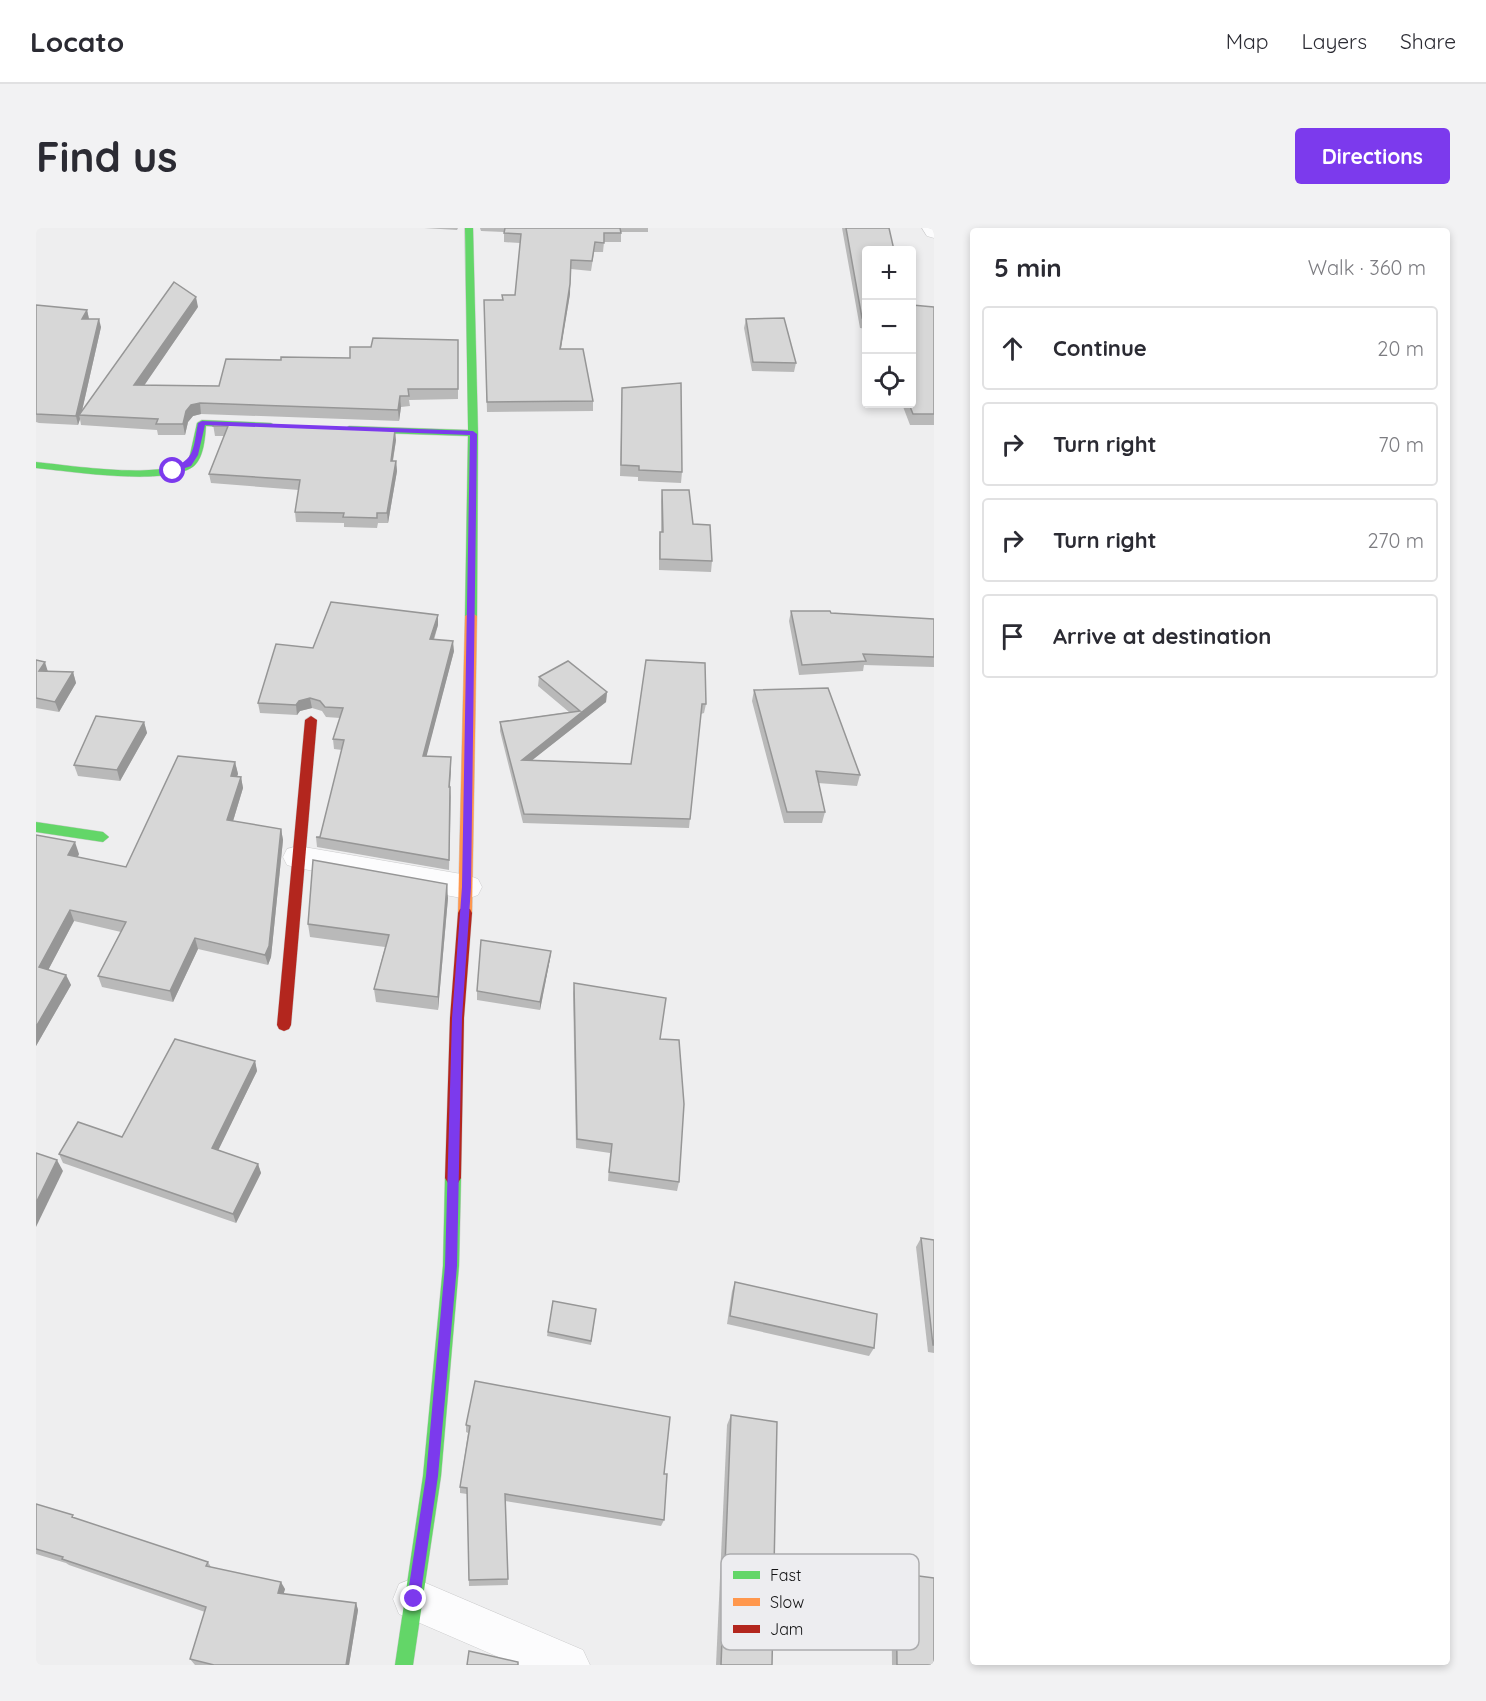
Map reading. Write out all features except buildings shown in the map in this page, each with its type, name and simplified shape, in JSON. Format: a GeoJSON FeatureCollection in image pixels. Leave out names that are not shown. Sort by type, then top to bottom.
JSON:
{"type":"FeatureCollection","features":[{"type":"Feature","properties":{"kind":"street"},"geometry":{"type":"LineString","coordinates":[[404,1665],[432,1476],[451,1266],[457,1018],[466,887],[473,434],[469,228]]}},
{"type":"Feature","properties":{"kind":"street"},"geometry":{"type":"LineString","coordinates":[[932,228],[934,232]]}},
{"type":"Feature","properties":{"kind":"street"},"geometry":{"type":"LineString","coordinates":[[36,465],[131,471],[173,471],[189,465],[195,455],[202,423],[283,426]]}},
{"type":"Feature","properties":{"kind":"street"},"geometry":{"type":"LineString","coordinates":[[330,428],[473,434]]}},
{"type":"Feature","properties":{"kind":"street"},"geometry":{"type":"LineString","coordinates":[[284,1025],[311,720]]}},
{"type":"Feature","properties":{"kind":"street"},"geometry":{"type":"LineString","coordinates":[[36,827],[103,837]]}},
{"type":"Feature","properties":{"kind":"street"},"geometry":{"type":"LineString","coordinates":[[298,857],[466,887]]}},
{"type":"Feature","properties":{"kind":"street"},"geometry":{"type":"LineString","coordinates":[[414,1599],[568,1665]]}},
{"type":"Feature","properties":{"kind":"traffic: fast"},"geometry":{"type":"LineString","coordinates":[[469,228],[473,433],[471,616]]}},
{"type":"Feature","properties":{"kind":"traffic: fast"},"geometry":{"type":"LineString","coordinates":[[36,465],[93,471],[163,472],[180,469],[191,463],[197,449],[202,423],[271,426]]}},
{"type":"Feature","properties":{"kind":"traffic: fast"},"geometry":{"type":"LineString","coordinates":[[349,429],[473,433]]}},
{"type":"Feature","properties":{"kind":"traffic: fast"},"geometry":{"type":"LineString","coordinates":[[36,827],[103,837]]}},
{"type":"Feature","properties":{"kind":"traffic: fast"},"geometry":{"type":"LineString","coordinates":[[404,1665],[432,1476],[451,1266],[453,1178]]}},
{"type":"Feature","properties":{"kind":"traffic: slow"},"geometry":{"type":"LineString","coordinates":[[465,913],[471,616]]}},
{"type":"Feature","properties":{"kind":"traffic: jam"},"geometry":{"type":"LineString","coordinates":[[284,1025],[311,720]]}},
{"type":"Feature","properties":{"kind":"traffic: jam"},"geometry":{"type":"LineString","coordinates":[[453,1178],[457,1018],[465,913]]}},
{"type":"Feature","properties":{"kind":"route"},"geometry":{"type":"LineString","coordinates":[[173,471],[189,465],[195,455],[202,423],[473,434],[466,887],[457,1018],[451,1266],[432,1476],[414,1599]]}}]}
